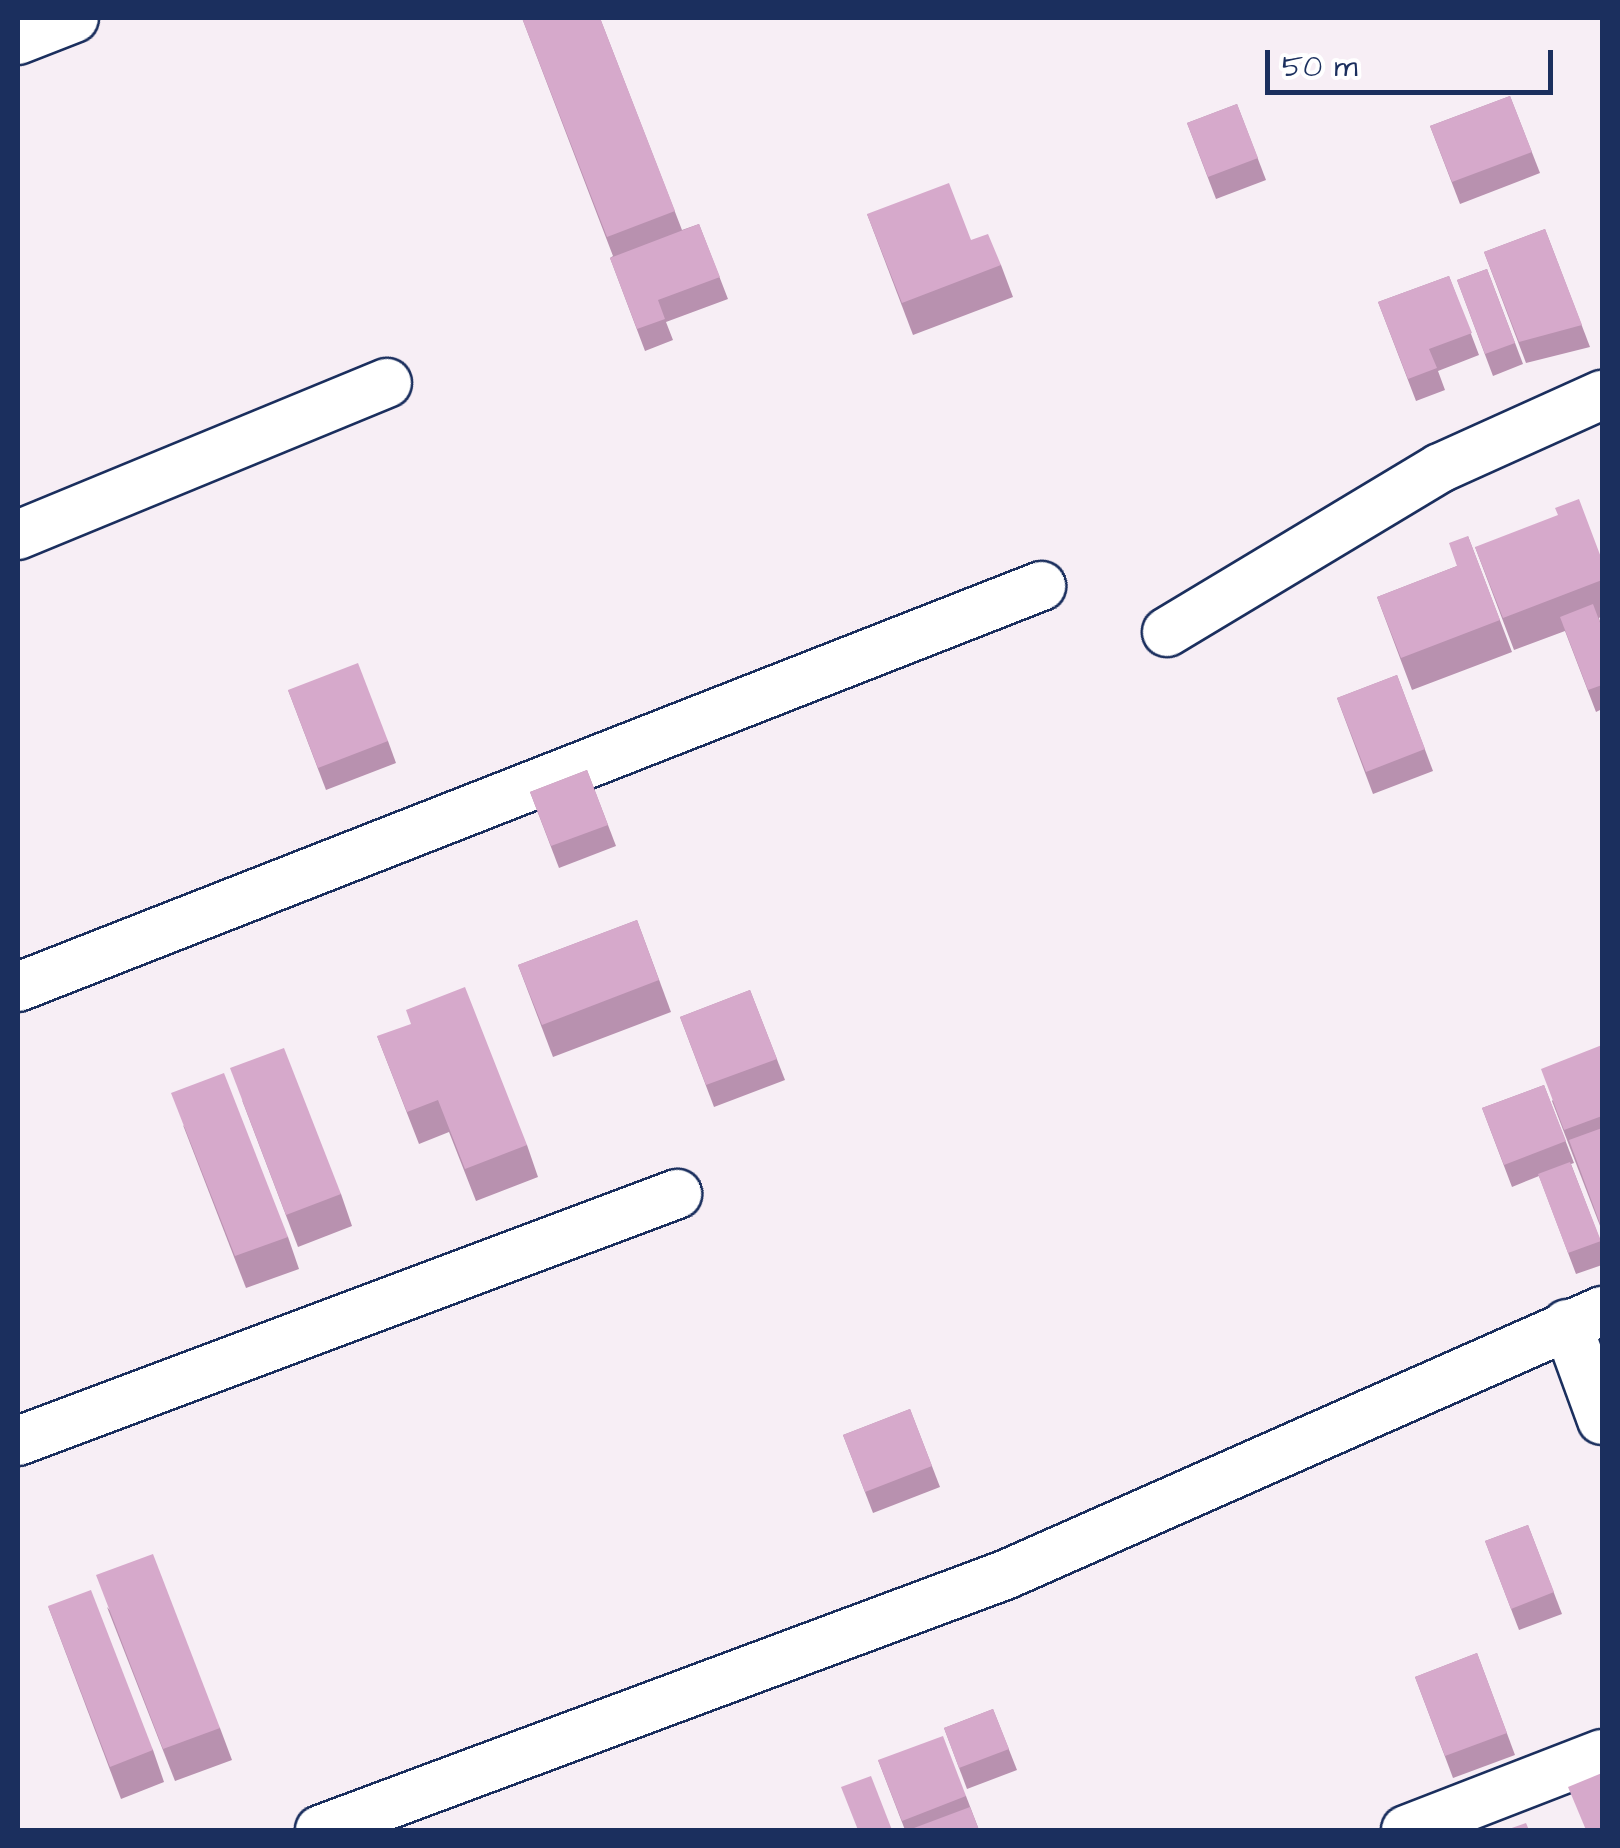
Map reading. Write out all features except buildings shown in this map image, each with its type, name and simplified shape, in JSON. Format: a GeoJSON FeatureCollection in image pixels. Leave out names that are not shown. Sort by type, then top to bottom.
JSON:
{"type":"FeatureCollection","features":[{"type":"Feature","properties":{"kind":"street"},"geometry":{"type":"LineString","coordinates":[[18,40],[74,18]]}},
{"type":"Feature","properties":{"kind":"street"},"geometry":{"type":"LineString","coordinates":[[18,535],[387,383]]}},
{"type":"Feature","properties":{"kind":"street"},"geometry":{"type":"LineString","coordinates":[[1167,632],[1440,468],[1602,394]]}},
{"type":"Feature","properties":{"kind":"street"},"geometry":{"type":"LineString","coordinates":[[18,987],[1041,586]]}},
{"type":"Feature","properties":{"kind":"street"},"geometry":{"type":"LineString","coordinates":[[18,1441],[677,1194]]}},
{"type":"Feature","properties":{"kind":"street"},"geometry":{"type":"LineString","coordinates":[[320,1830],[1006,1576],[1585,1318],[1602,1420]]}},
{"type":"Feature","properties":{"kind":"street"},"geometry":{"type":"LineString","coordinates":[[1406,1830],[1602,1754]]}}]}
